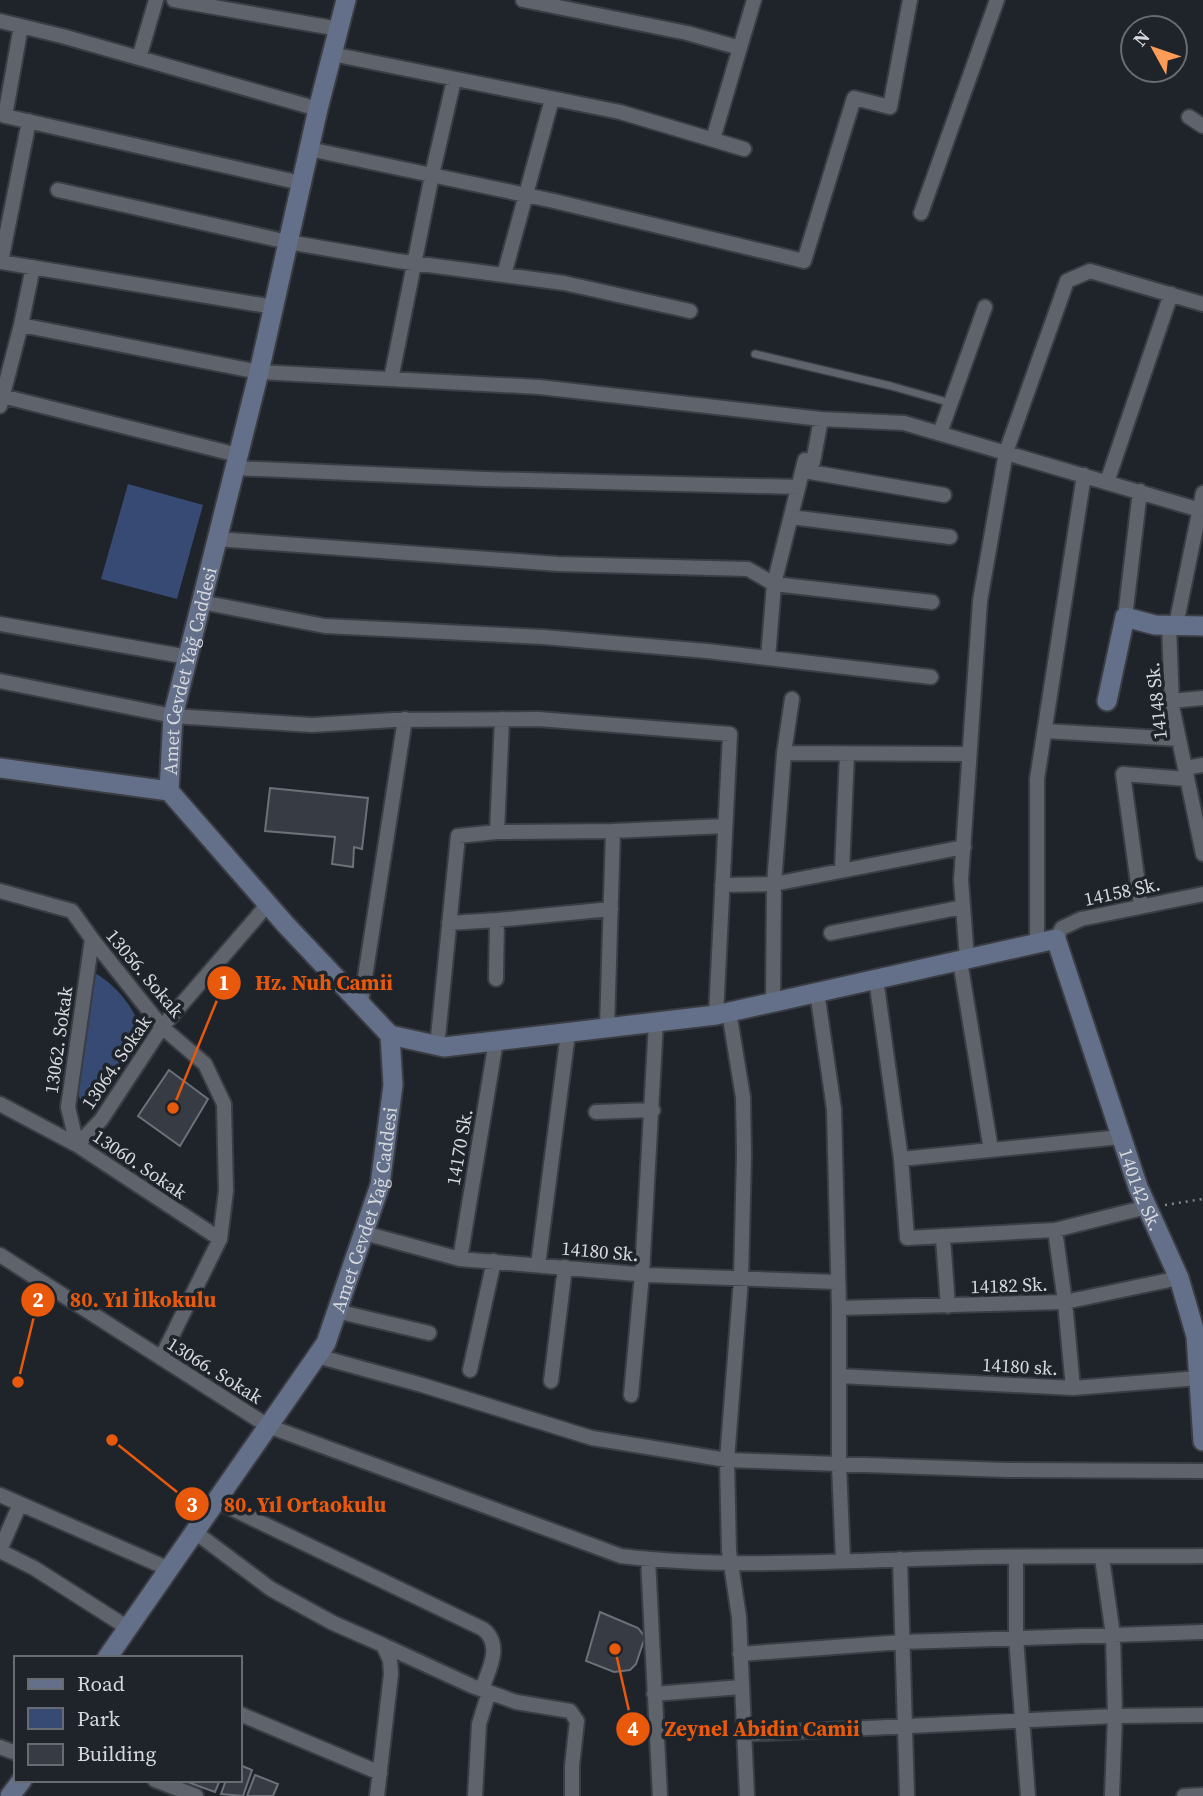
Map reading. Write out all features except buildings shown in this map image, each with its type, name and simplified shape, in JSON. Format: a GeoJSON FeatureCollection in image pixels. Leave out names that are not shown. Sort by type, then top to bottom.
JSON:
{"type":"FeatureCollection","features":[{"type":"Feature","properties":{"kind":"main road","name":"Amet Cevdet Yağ Caddesi"},"geometry":{"type":"LineString","coordinates":[[109,1656],[326,1343],[380,1185],[393,1085],[390,1035],[268,904],[169,791],[173,716],[259,372],[318,109],[346,0]]}},
{"type":"Feature","properties":{"kind":"main road"},"geometry":{"type":"LineString","coordinates":[[1107,701],[1125,617],[1155,625],[1203,626]]}},
{"type":"Feature","properties":{"kind":"main road"},"geometry":{"type":"LineString","coordinates":[[0,768],[169,791]]}},
{"type":"Feature","properties":{"kind":"main road"},"geometry":{"type":"LineString","coordinates":[[390,1035],[437,1047],[722,1013],[1047,941]]}},
{"type":"Feature","properties":{"kind":"main road","name":"140142 Sk."},"geometry":{"type":"LineString","coordinates":[[1047,941],[1138,1187],[1179,1278],[1200,1336],[1199,1378],[1203,1441]]}},
{"type":"Feature","properties":{"kind":"street"},"geometry":{"type":"LineString","coordinates":[[139,58],[156,0]]}},
{"type":"Feature","properties":{"kind":"street"},"geometry":{"type":"LineString","coordinates":[[174,0],[339,29]]}},
{"type":"Feature","properties":{"kind":"street"},"geometry":{"type":"LineString","coordinates":[[523,0],[687,33],[740,48]]}},
{"type":"Feature","properties":{"kind":"street"},"geometry":{"type":"LineString","coordinates":[[713,139],[754,0]]}},
{"type":"Feature","properties":{"kind":"street"},"geometry":{"type":"LineString","coordinates":[[309,149],[524,195],[804,261],[853,98],[890,107],[910,0]]}},
{"type":"Feature","properties":{"kind":"street"},"geometry":{"type":"LineString","coordinates":[[921,213],[997,0]]}},
{"type":"Feature","properties":{"kind":"street"},"geometry":{"type":"LineString","coordinates":[[0,20],[318,109]]}},
{"type":"Feature","properties":{"kind":"street"},"geometry":{"type":"LineString","coordinates":[[21,26],[5,116],[301,183]]}},
{"type":"Feature","properties":{"kind":"street"},"geometry":{"type":"LineString","coordinates":[[332,54],[620,112],[744,149]]}},
{"type":"Feature","properties":{"kind":"street"},"geometry":{"type":"LineString","coordinates":[[391,379],[454,80]]}},
{"type":"Feature","properties":{"kind":"street"},"geometry":{"type":"LineString","coordinates":[[504,275],[552,99]]}},
{"type":"Feature","properties":{"kind":"street"},"geometry":{"type":"LineString","coordinates":[[1189,117],[1203,126]]}},
{"type":"Feature","properties":{"kind":"street"},"geometry":{"type":"LineString","coordinates":[[29,121],[0,262],[274,307]]}},
{"type":"Feature","properties":{"kind":"street"},"geometry":{"type":"LineString","coordinates":[[58,190],[288,242],[414,263],[564,283],[690,311]]}},
{"type":"Feature","properties":{"kind":"street"},"geometry":{"type":"LineString","coordinates":[[33,267],[1,401],[237,461],[627,484],[798,487]]}},
{"type":"Feature","properties":{"kind":"street"},"geometry":{"type":"LineString","coordinates":[[991,1150],[964,960],[961,880],[980,601],[1006,452],[1067,281],[1090,271],[1203,304]]}},
{"type":"Feature","properties":{"kind":"street"},"geometry":{"type":"LineString","coordinates":[[1107,482],[1171,294]]}},
{"type":"Feature","properties":{"kind":"street"},"geometry":{"type":"LineString","coordinates":[[940,433],[985,307]]}},
{"type":"Feature","properties":{"kind":"street"},"geometry":{"type":"LineString","coordinates":[[21,326],[259,372],[539,387],[821,419],[904,423],[1200,510]]}},
{"type":"Feature","properties":{"kind":"street"},"geometry":{"type":"LineString","coordinates":[[768,658],[774,584],[805,460],[813,462],[821,419]]}},
{"type":"Feature","properties":{"kind":"street"},"geometry":{"type":"LineString","coordinates":[[804,471],[944,495]]}},
{"type":"Feature","properties":{"kind":"street"},"geometry":{"type":"LineString","coordinates":[[1047,941],[1037,779],[1084,475]]}},
{"type":"Feature","properties":{"kind":"street"},"geometry":{"type":"LineString","coordinates":[[1125,617],[1140,491]]}},
{"type":"Feature","properties":{"kind":"street","name":"14148 Sk."},"geometry":{"type":"LineString","coordinates":[[1203,494],[1172,625],[1172,701],[1186,774],[1200,826],[1203,854]]}},
{"type":"Feature","properties":{"kind":"street"},"geometry":{"type":"LineString","coordinates":[[790,517],[950,537]]}},
{"type":"Feature","properties":{"kind":"street"},"geometry":{"type":"LineString","coordinates":[[217,539],[558,564],[748,569],[774,584],[932,602]]}},
{"type":"Feature","properties":{"kind":"street"},"geometry":{"type":"LineString","coordinates":[[201,602],[325,625],[543,637],[768,658],[931,677]]}},
{"type":"Feature","properties":{"kind":"street"},"geometry":{"type":"LineString","coordinates":[[0,624],[188,657]]}},
{"type":"Feature","properties":{"kind":"street"},"geometry":{"type":"LineString","coordinates":[[0,681],[173,716],[312,725],[405,719],[538,719],[730,734],[722,885],[722,1013],[743,1097],[744,1155],[741,1279],[727,1460],[732,1564],[739,1617],[740,1687],[747,1796]]}},
{"type":"Feature","properties":{"kind":"street"},"geometry":{"type":"LineString","coordinates":[[1172,701],[1203,698]]}},
{"type":"Feature","properties":{"kind":"street"},"geometry":{"type":"LineString","coordinates":[[773,1002],[774,884],[784,753],[792,699]]}},
{"type":"Feature","properties":{"kind":"street"},"geometry":{"type":"LineString","coordinates":[[361,1003],[405,719]]}},
{"type":"Feature","properties":{"kind":"street"},"geometry":{"type":"LineString","coordinates":[[498,832],[502,719]]}},
{"type":"Feature","properties":{"kind":"street"},"geometry":{"type":"LineString","coordinates":[[1045,731],[1179,739]]}},
{"type":"Feature","properties":{"kind":"street"},"geometry":{"type":"LineString","coordinates":[[784,753],[969,754]]}},
{"type":"Feature","properties":{"kind":"street"},"geometry":{"type":"LineString","coordinates":[[842,870],[847,754]]}},
{"type":"Feature","properties":{"kind":"street"},"geometry":{"type":"LineString","coordinates":[[1141,906],[1123,774],[1186,774],[1203,765]]}},
{"type":"Feature","properties":{"kind":"street"},"geometry":{"type":"LineString","coordinates":[[437,1047],[458,836],[498,832],[726,826]]}},
{"type":"Feature","properties":{"kind":"street"},"geometry":{"type":"LineString","coordinates":[[607,1028],[613,831]]}},
{"type":"Feature","properties":{"kind":"street"},"geometry":{"type":"LineString","coordinates":[[722,885],[774,884],[964,847]]}},
{"type":"Feature","properties":{"kind":"street","name":"13056. Sokak"},"geometry":{"type":"LineString","coordinates":[[0,891],[72,911],[162,1027],[205,1065],[224,1104],[226,1191],[220,1239],[161,1358]]}},
{"type":"Feature","properties":{"kind":"street","name":"14158 Sk."},"geometry":{"type":"LineString","coordinates":[[1047,941],[1062,928],[1081,919],[1203,894]]}},
{"type":"Feature","properties":{"kind":"street","name":"13064. Sokak"},"geometry":{"type":"LineString","coordinates":[[77,1145],[101,1119],[162,1027],[268,904]]}},
{"type":"Feature","properties":{"kind":"street"},"geometry":{"type":"LineString","coordinates":[[831,933],[963,907]]}},
{"type":"Feature","properties":{"kind":"street"},"geometry":{"type":"LineString","coordinates":[[449,923],[611,909]]}},
{"type":"Feature","properties":{"kind":"street"},"geometry":{"type":"LineString","coordinates":[[496,979],[497,920]]}},
{"type":"Feature","properties":{"kind":"street","name":"13062. Sokak"},"geometry":{"type":"LineString","coordinates":[[77,1145],[68,1107],[92,939]]}},
{"type":"Feature","properties":{"kind":"street"},"geometry":{"type":"LineString","coordinates":[[876,979],[901,1160],[907,1238],[1055,1230],[1147,1207]]}},
{"type":"Feature","properties":{"kind":"street"},"geometry":{"type":"LineString","coordinates":[[817,992],[834,1109],[843,1561]]}},
{"type":"Feature","properties":{"kind":"street"},"geometry":{"type":"LineString","coordinates":[[631,1395],[653,1110],[656,1022]]}},
{"type":"Feature","properties":{"kind":"street"},"geometry":{"type":"LineString","coordinates":[[538,1265],[568,1033]]}},
{"type":"Feature","properties":{"kind":"street","name":"14170 Sk."},"geometry":{"type":"LineString","coordinates":[[460,1259],[496,1041]]}},
{"type":"Feature","properties":{"kind":"street","name":"13060. Sokak"},"geometry":{"type":"LineString","coordinates":[[0,1104],[77,1145],[220,1239]]}},
{"type":"Feature","properties":{"kind":"street"},"geometry":{"type":"LineString","coordinates":[[596,1112],[653,1110]]}},
{"type":"Feature","properties":{"kind":"street"},"geometry":{"type":"LineString","coordinates":[[901,1160],[1121,1137]]}},
{"type":"Feature","properties":{"kind":"street"},"geometry":{"type":"LineString","coordinates":[[1055,1230],[1073,1388]]}},
{"type":"Feature","properties":{"kind":"street","name":"14180 Sk."},"geometry":{"type":"LineString","coordinates":[[364,1233],[460,1259],[642,1274],[837,1282]]}},
{"type":"Feature","properties":{"kind":"street"},"geometry":{"type":"LineString","coordinates":[[943,1238],[948,1306]]}},
{"type":"Feature","properties":{"kind":"street","name":"13066. Sokak"},"geometry":{"type":"LineString","coordinates":[[0,1255],[268,1426],[621,1556],[732,1564],[900,1559],[1203,1556]]}},
{"type":"Feature","properties":{"kind":"street"},"geometry":{"type":"LineString","coordinates":[[470,1370],[494,1261]]}},
{"type":"Feature","properties":{"kind":"street"},"geometry":{"type":"LineString","coordinates":[[551,1381],[565,1268]]}},
{"type":"Feature","properties":{"kind":"street","name":"14182 Sk."},"geometry":{"type":"LineString","coordinates":[[839,1308],[1065,1302],[1179,1278]]}},
{"type":"Feature","properties":{"kind":"street"},"geometry":{"type":"LineString","coordinates":[[337,1311],[429,1334]]}},
{"type":"Feature","properties":{"kind":"street"},"geometry":{"type":"LineString","coordinates":[[317,1356],[592,1437],[727,1460],[1006,1470],[1203,1471]]}},
{"type":"Feature","properties":{"kind":"street","name":"14180 sk."},"geometry":{"type":"LineString","coordinates":[[839,1376],[1073,1388],[1199,1378]]}},
{"type":"Feature","properties":{"kind":"street"},"geometry":{"type":"LineString","coordinates":[[0,1495],[169,1569]]}},
{"type":"Feature","properties":{"kind":"street"},"geometry":{"type":"LineString","coordinates":[[216,1501],[491,1635],[494,1644],[493,1658],[479,1724],[474,1796]]}},
{"type":"Feature","properties":{"kind":"street"},"geometry":{"type":"LineString","coordinates":[[20,1504],[0,1550],[34,1568],[128,1628]]}},
{"type":"Feature","properties":{"kind":"street"},"geometry":{"type":"LineString","coordinates":[[195,1532],[271,1589],[334,1623],[516,1702],[570,1711],[578,1721],[572,1766],[572,1796]]}},
{"type":"Feature","properties":{"kind":"street"},"geometry":{"type":"LineString","coordinates":[[1016,1558],[1016,1638],[1028,1796]]}},
{"type":"Feature","properties":{"kind":"street"},"geometry":{"type":"LineString","coordinates":[[1102,1558],[1113,1635],[1115,1716],[1112,1796]]}},
{"type":"Feature","properties":{"kind":"street"},"geometry":{"type":"LineString","coordinates":[[648,1559],[660,1796]]}},
{"type":"Feature","properties":{"kind":"street"},"geometry":{"type":"LineString","coordinates":[[900,1559],[907,1796]]}},
{"type":"Feature","properties":{"kind":"street"},"geometry":{"type":"LineString","coordinates":[[740,1654],[902,1642],[1203,1632]]}},
{"type":"Feature","properties":{"kind":"street"},"geometry":{"type":"LineString","coordinates":[[377,1796],[391,1674],[390,1660],[383,1645]]}},
{"type":"Feature","properties":{"kind":"street"},"geometry":{"type":"LineString","coordinates":[[654,1694],[740,1687]]}},
{"type":"Feature","properties":{"kind":"street"},"geometry":{"type":"LineString","coordinates":[[242,1715],[380,1773]]}},
{"type":"Feature","properties":{"kind":"street"},"geometry":{"type":"LineString","coordinates":[[744,1734],[1115,1716],[1203,1715]]}},
{"type":"Feature","properties":{"kind":"street"},"geometry":{"type":"LineString","coordinates":[[160,1782],[196,1796]]}},
{"type":"Feature","properties":{"kind":"street"},"geometry":{"type":"LineString","coordinates":[[1184,1796],[1203,1795]]}},
{"type":"Feature","properties":{"kind":"lane"},"geometry":{"type":"LineString","coordinates":[[755,354],[951,403]]}},
{"type":"Feature","properties":{"kind":"path"},"geometry":{"type":"LineString","coordinates":[[1147,1207],[1203,1199]]}},
{"type":"Feature","properties":{"kind":"green space"},"geometry":{"type":"Polygon","coordinates":[[[128,484],[203,505],[177,599],[101,579],[128,484]]]}},
{"type":"Feature","properties":{"kind":"green space"},"geometry":{"type":"Polygon","coordinates":[[[95,973],[124,998],[141,1031],[98,1097],[87,1106],[79,1097],[77,1082],[95,973]]]}},
{"type":"Feature","properties":{"kind":"place","name":"Hz. Nuh Camii"},"geometry":{"type":"Point","coordinates":[173,1108]}},
{"type":"Feature","properties":{"kind":"place","name":"80. Yıl İlkokulu"},"geometry":{"type":"Point","coordinates":[18,1382]}},
{"type":"Feature","properties":{"kind":"place","name":"80. Yıl Ortaokulu"},"geometry":{"type":"Point","coordinates":[112,1440]}},
{"type":"Feature","properties":{"kind":"place","name":"Zeynel Abidin Camii"},"geometry":{"type":"Point","coordinates":[615,1649]}}]}
